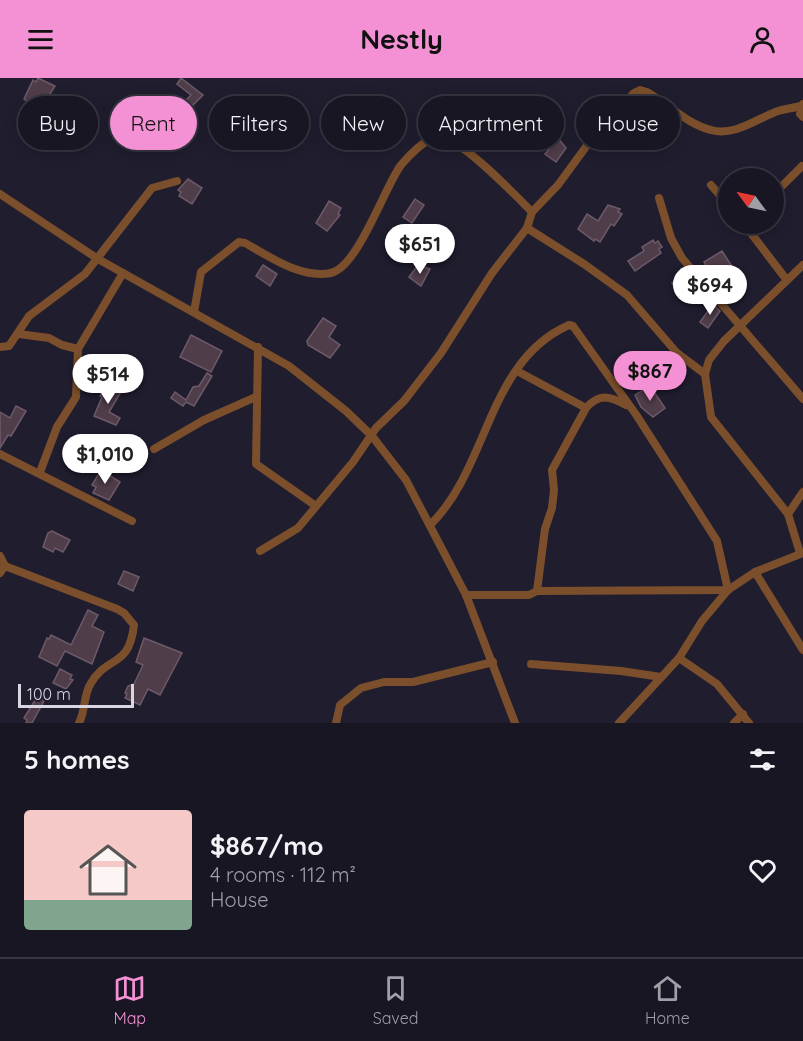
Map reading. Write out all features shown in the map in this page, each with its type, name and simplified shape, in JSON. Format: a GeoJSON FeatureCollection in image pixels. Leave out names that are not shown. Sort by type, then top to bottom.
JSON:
{"type":"FeatureCollection","features":[{"type":"Feature","properties":{"kind":"street"},"geometry":{"type":"LineString","coordinates":[[260,551],[298,528],[353,462],[372,436],[423,377],[486,281],[527,228],[532,212],[558,185],[591,140],[640,90],[712,131],[747,125],[778,111],[802,105],[803,117]]}},
{"type":"Feature","properties":{"kind":"street"},"geometry":{"type":"LineString","coordinates":[[194,312],[201,272],[239,242],[245,243],[284,265],[316,273],[333,272],[359,243],[402,164],[436,135],[455,143],[504,183],[532,212]]}},
{"type":"Feature","properties":{"kind":"street"},"geometry":{"type":"LineString","coordinates":[[784,184],[802,166]]}},
{"type":"Feature","properties":{"kind":"street"},"geometry":{"type":"LineString","coordinates":[[0,347],[9,346],[29,316],[73,285],[98,259],[152,188],[177,181]]}},
{"type":"Feature","properties":{"kind":"street"},"geometry":{"type":"LineString","coordinates":[[711,185],[718,193]]}},
{"type":"Feature","properties":{"kind":"street"},"geometry":{"type":"LineString","coordinates":[[0,194],[98,259],[258,347],[311,382],[372,436],[406,480],[466,596],[515,723]]}},
{"type":"Feature","properties":{"kind":"street"},"geometry":{"type":"LineString","coordinates":[[659,198],[671,238],[682,258],[769,356],[803,399]]}},
{"type":"Feature","properties":{"kind":"street"},"geometry":{"type":"LineString","coordinates":[[527,228],[584,264],[627,295],[677,353],[705,374]]}},
{"type":"Feature","properties":{"kind":"street"},"geometry":{"type":"LineString","coordinates":[[752,234],[786,279]]}},
{"type":"Feature","properties":{"kind":"street"},"geometry":{"type":"LineString","coordinates":[[619,723],[679,658],[702,621],[728,590],[755,572],[802,553],[788,514],[711,417],[705,374],[709,360],[803,264]]}},
{"type":"Feature","properties":{"kind":"street"},"geometry":{"type":"LineString","coordinates":[[40,472],[57,427],[76,397],[78,349],[123,273]]}},
{"type":"Feature","properties":{"kind":"street"},"geometry":{"type":"LineString","coordinates":[[430,525],[451,501],[504,387],[531,348],[569,325],[573,326],[629,406],[717,541],[728,590]]}},
{"type":"Feature","properties":{"kind":"street"},"geometry":{"type":"LineString","coordinates":[[19,334],[49,338],[62,345],[78,349]]}},
{"type":"Feature","properties":{"kind":"street"},"geometry":{"type":"LineString","coordinates":[[258,347],[256,464],[316,506]]}},
{"type":"Feature","properties":{"kind":"street"},"geometry":{"type":"LineString","coordinates":[[517,371],[586,408]]}},
{"type":"Feature","properties":{"kind":"street"},"geometry":{"type":"LineString","coordinates":[[154,449],[204,420],[256,397]]}},
{"type":"Feature","properties":{"kind":"street"},"geometry":{"type":"LineString","coordinates":[[537,591],[545,529],[552,508],[552,470],[586,408],[599,397],[615,399],[629,406]]}},
{"type":"Feature","properties":{"kind":"street"},"geometry":{"type":"LineString","coordinates":[[0,454],[40,472],[132,522]]}},
{"type":"Feature","properties":{"kind":"street"},"geometry":{"type":"LineString","coordinates":[[788,514],[803,492]]}},
{"type":"Feature","properties":{"kind":"street"},"geometry":{"type":"LineString","coordinates":[[0,556],[3,569],[117,609],[124,613],[134,625],[132,640],[126,654],[99,672],[92,680],[86,692],[85,711],[80,723]]}},
{"type":"Feature","properties":{"kind":"street"},"geometry":{"type":"LineString","coordinates":[[755,572],[803,650]]}},
{"type":"Feature","properties":{"kind":"street"},"geometry":{"type":"LineString","coordinates":[[466,596],[530,595],[537,591],[728,590]]}},
{"type":"Feature","properties":{"kind":"street"},"geometry":{"type":"LineString","coordinates":[[679,658],[717,684],[749,723]]}},
{"type":"Feature","properties":{"kind":"street"},"geometry":{"type":"LineString","coordinates":[[336,723],[340,705],[361,688],[384,682],[413,682],[493,662]]}},
{"type":"Feature","properties":{"kind":"street"},"geometry":{"type":"LineString","coordinates":[[531,664],[621,671],[661,678]]}},
{"type":"Feature","properties":{"kind":"street"},"geometry":{"type":"LineString","coordinates":[[734,723],[743,714]]}},
{"type":"Feature","properties":{"kind":"building"},"geometry":{"type":"Polygon","coordinates":[[[38,78],[55,86],[49,96],[25,96],[33,80],[36,82],[38,78]]]}},
{"type":"Feature","properties":{"kind":"building"},"geometry":{"type":"Polygon","coordinates":[[[181,78],[203,95],[197,101],[197,96],[190,96],[177,84],[181,78]]]}},
{"type":"Feature","properties":{"kind":"building"},"geometry":{"type":"Polygon","coordinates":[[[564,146],[566,148],[556,162],[545,154],[548,150],[564,150],[564,146]]]}},
{"type":"Feature","properties":{"kind":"building"},"geometry":{"type":"Polygon","coordinates":[[[188,179],[202,188],[192,204],[179,196],[181,192],[178,190],[188,179]]]}},
{"type":"Feature","properties":{"kind":"building"},"geometry":{"type":"Polygon","coordinates":[[[415,199],[424,205],[412,223],[403,217],[415,199]]]}},
{"type":"Feature","properties":{"kind":"building"},"geometry":{"type":"Polygon","coordinates":[[[329,201],[341,208],[338,214],[340,215],[327,231],[316,223],[329,201]]]}},
{"type":"Feature","properties":{"kind":"building"},"geometry":{"type":"Polygon","coordinates":[[[608,205],[620,209],[618,212],[622,214],[614,226],[611,224],[600,242],[595,239],[594,241],[578,229],[587,214],[598,221],[608,205]]]}},
{"type":"Feature","properties":{"kind":"building"},"geometry":{"type":"Polygon","coordinates":[[[653,240],[655,243],[658,241],[662,247],[659,249],[661,253],[635,271],[628,261],[644,251],[642,247],[653,240]]]}},
{"type":"Feature","properties":{"kind":"building"},"geometry":{"type":"Polygon","coordinates":[[[722,251],[733,268],[716,279],[711,277],[704,262],[722,251]]]}},
{"type":"Feature","properties":{"kind":"building"},"geometry":{"type":"Polygon","coordinates":[[[263,265],[277,274],[270,286],[256,276],[263,265]]]}},
{"type":"Feature","properties":{"kind":"building"},"geometry":{"type":"Polygon","coordinates":[[[418,265],[430,269],[421,286],[409,277],[418,265]]]}},
{"type":"Feature","properties":{"kind":"building"},"geometry":{"type":"Polygon","coordinates":[[[687,273],[696,284],[679,295],[672,283],[687,273]]]}},
{"type":"Feature","properties":{"kind":"building"},"geometry":{"type":"Polygon","coordinates":[[[713,304],[720,311],[708,328],[700,322],[713,304]]]}},
{"type":"Feature","properties":{"kind":"building"},"geometry":{"type":"Polygon","coordinates":[[[323,318],[336,326],[329,337],[340,345],[330,358],[308,345],[307,341],[323,318]]]}},
{"type":"Feature","properties":{"kind":"building"},"geometry":{"type":"Polygon","coordinates":[[[191,335],[222,351],[211,372],[180,357],[191,335]]]}},
{"type":"Feature","properties":{"kind":"building"},"geometry":{"type":"Polygon","coordinates":[[[207,373],[212,376],[194,406],[186,402],[183,406],[171,398],[175,392],[186,400],[193,387],[199,386],[207,373]]]}},
{"type":"Feature","properties":{"kind":"building"},"geometry":{"type":"Polygon","coordinates":[[[110,385],[121,392],[109,412],[120,418],[116,425],[94,416],[102,397],[100,396],[105,387],[108,389],[110,385]]]}},
{"type":"Feature","properties":{"kind":"building"},"geometry":{"type":"Polygon","coordinates":[[[650,386],[665,408],[653,417],[641,407],[635,395],[650,386]]]}},
{"type":"Feature","properties":{"kind":"building"},"geometry":{"type":"Polygon","coordinates":[[[16,406],[26,411],[11,436],[8,435],[0,448],[0,412],[10,418],[16,406]]]}},
{"type":"Feature","properties":{"kind":"building"},"geometry":{"type":"Polygon","coordinates":[[[101,470],[120,482],[109,500],[93,493],[96,487],[92,485],[101,470]]]}},
{"type":"Feature","properties":{"kind":"building"},"geometry":{"type":"Polygon","coordinates":[[[52,531],[70,540],[63,552],[55,548],[53,552],[43,547],[48,533],[52,531]]]}},
{"type":"Feature","properties":{"kind":"building"},"geometry":{"type":"Polygon","coordinates":[[[124,571],[139,577],[133,591],[118,584],[124,571]]]}},
{"type":"Feature","properties":{"kind":"building"},"geometry":{"type":"Polygon","coordinates":[[[88,610],[98,615],[92,626],[104,632],[92,664],[65,651],[57,666],[39,657],[47,638],[49,639],[51,635],[71,645],[88,610]]]}},
{"type":"Feature","properties":{"kind":"building"},"geometry":{"type":"Polygon","coordinates":[[[144,638],[182,653],[160,695],[148,689],[140,705],[125,698],[127,694],[125,693],[128,686],[134,684],[143,665],[136,662],[144,638]]]}},
{"type":"Feature","properties":{"kind":"building"},"geometry":{"type":"Polygon","coordinates":[[[60,669],[72,675],[70,679],[73,680],[66,689],[53,683],[60,669]]]}},
{"type":"Feature","properties":{"kind":"building"},"geometry":{"type":"Polygon","coordinates":[[[37,697],[44,701],[32,723],[26,723],[27,720],[24,718],[37,697]]]}}]}
